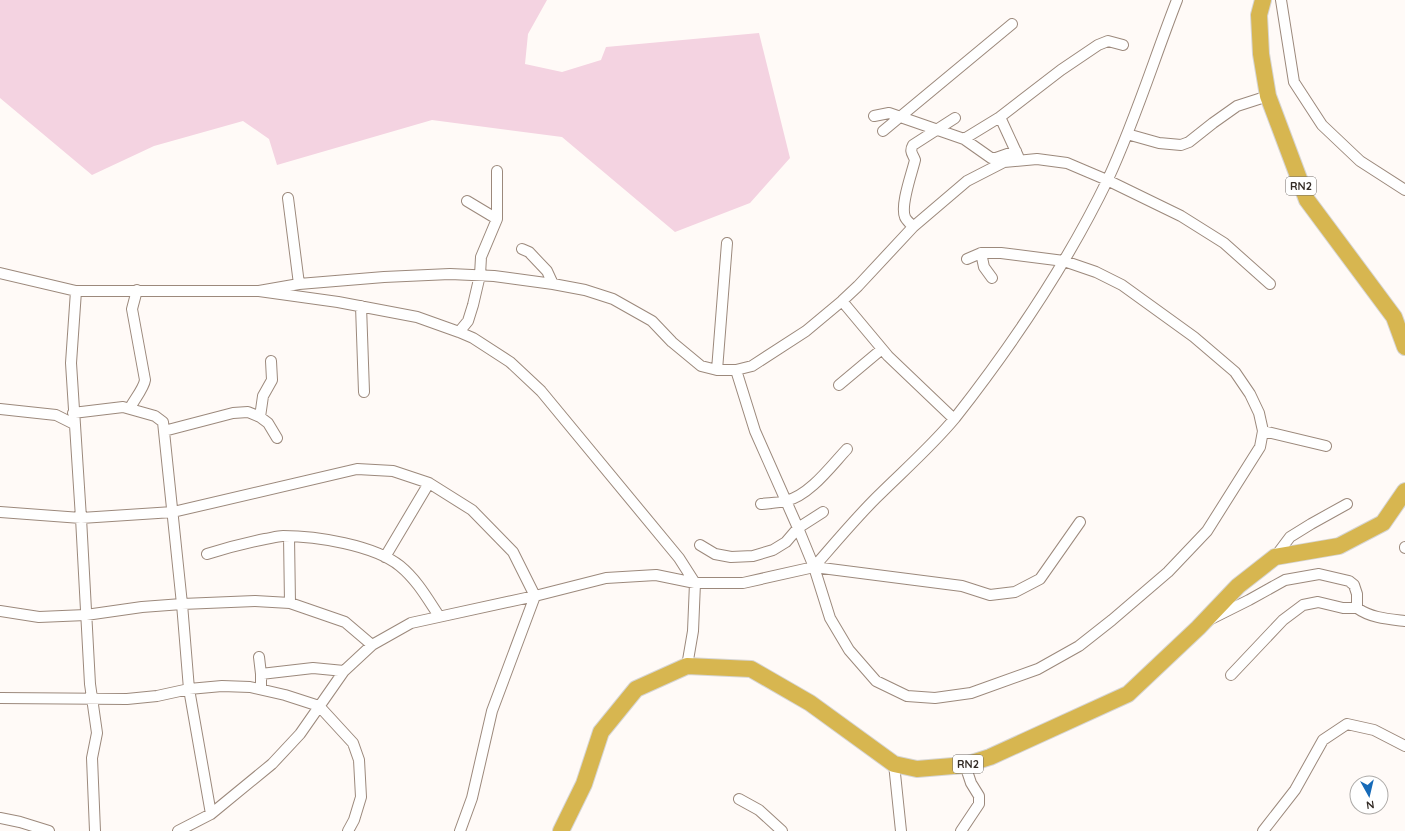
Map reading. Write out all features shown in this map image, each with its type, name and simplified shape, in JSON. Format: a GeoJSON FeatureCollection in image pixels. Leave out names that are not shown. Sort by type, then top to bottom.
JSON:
{"type":"FeatureCollection","features":[{"type":"Feature","properties":{"kind":"highway","name":"RN2"},"geometry":{"type":"LineString","coordinates":[[1263,0],[1259,15],[1262,54],[1268,96],[1307,200],[1394,317],[1405,347]]}},
{"type":"Feature","properties":{"kind":"highway","name":"RN2"},"geometry":{"type":"LineString","coordinates":[[560,831],[584,784],[601,732],[636,689],[687,666],[751,669],[810,703],[894,764],[918,769],[965,766],[990,757],[1128,694],[1198,628],[1238,586],[1275,557],[1339,546],[1383,523],[1405,491]]}},
{"type":"Feature","properties":{"kind":"street"},"geometry":{"type":"LineString","coordinates":[[814,567],[875,499],[921,455],[954,419],[1008,346],[1064,261],[1107,180],[1128,134],[1178,0]]}},
{"type":"Feature","properties":{"kind":"street"},"geometry":{"type":"LineString","coordinates":[[1281,0],[1294,82],[1322,125],[1360,161],[1405,190]]}},
{"type":"Feature","properties":{"kind":"street"},"geometry":{"type":"LineString","coordinates":[[883,131],[1012,24]]}},
{"type":"Feature","properties":{"kind":"street"},"geometry":{"type":"LineString","coordinates":[[964,139],[1000,117],[1061,70],[1098,45],[1108,41],[1123,45]]}},
{"type":"Feature","properties":{"kind":"street"},"geometry":{"type":"LineString","coordinates":[[1128,134],[1159,143],[1181,145],[1190,142],[1237,106],[1268,96]]}},
{"type":"Feature","properties":{"kind":"street"},"geometry":{"type":"LineString","coordinates":[[874,116],[889,113],[964,139],[991,158],[996,158],[1016,151]]}},
{"type":"Feature","properties":{"kind":"street"},"geometry":{"type":"LineString","coordinates":[[1000,117],[1021,161]]}},
{"type":"Feature","properties":{"kind":"street"},"geometry":{"type":"LineString","coordinates":[[913,227],[905,217],[903,207],[915,160],[911,153],[911,148],[913,145],[955,118]]}},
{"type":"Feature","properties":{"kind":"street"},"geometry":{"type":"LineString","coordinates":[[259,291],[299,284],[384,277],[450,274],[494,276],[553,284],[585,290],[613,299],[652,321],[672,342],[701,366],[717,370],[736,370],[752,366],[806,331],[842,302],[913,227],[967,180],[1004,162],[1037,159],[1067,163],[1107,180],[1181,216],[1224,243],[1270,284]]}},
{"type":"Feature","properties":{"kind":"street"},"geometry":{"type":"LineString","coordinates":[[459,332],[468,321],[474,304],[480,275],[481,257],[497,219],[497,171]]}},
{"type":"Feature","properties":{"kind":"street"},"geometry":{"type":"LineString","coordinates":[[288,198],[299,284]]}},
{"type":"Feature","properties":{"kind":"street"},"geometry":{"type":"LineString","coordinates":[[467,201],[497,219]]}},
{"type":"Feature","properties":{"kind":"street"},"geometry":{"type":"LineString","coordinates":[[717,370],[727,243]]}},
{"type":"Feature","properties":{"kind":"street"},"geometry":{"type":"LineString","coordinates":[[522,249],[529,252],[547,271],[553,284]]}},
{"type":"Feature","properties":{"kind":"street"},"geometry":{"type":"LineString","coordinates":[[981,253],[984,267],[992,278]]}},
{"type":"Feature","properties":{"kind":"street"},"geometry":{"type":"LineString","coordinates":[[736,370],[755,432],[814,567],[830,618],[849,650],[876,681],[907,696],[935,698],[971,693],[1038,669],[1079,646],[1112,620],[1168,572],[1207,531],[1260,447],[1263,431],[1259,413],[1250,394],[1235,372],[1200,342],[1122,285],[1096,272],[1064,261],[1014,254],[981,253],[967,259]]}},
{"type":"Feature","properties":{"kind":"street"},"geometry":{"type":"LineString","coordinates":[[0,273],[76,290],[259,291],[361,306],[417,317],[473,338],[510,362],[541,391],[679,558],[695,583],[693,631],[687,666]]}},
{"type":"Feature","properties":{"kind":"street"},"geometry":{"type":"LineString","coordinates":[[76,290],[71,363],[86,615],[92,699],[97,733],[92,758],[95,831]]}},
{"type":"Feature","properties":{"kind":"street"},"geometry":{"type":"LineString","coordinates":[[130,408],[144,386],[145,380],[132,308],[137,290]]}},
{"type":"Feature","properties":{"kind":"street"},"geometry":{"type":"LineString","coordinates":[[842,302],[882,349],[954,419]]}},
{"type":"Feature","properties":{"kind":"street"},"geometry":{"type":"LineString","coordinates":[[361,306],[364,392]]}},
{"type":"Feature","properties":{"kind":"street"},"geometry":{"type":"LineString","coordinates":[[839,385],[882,349]]}},
{"type":"Feature","properties":{"kind":"street"},"geometry":{"type":"LineString","coordinates":[[260,417],[263,396],[272,380],[271,361]]}},
{"type":"Feature","properties":{"kind":"street"},"geometry":{"type":"LineString","coordinates":[[73,413],[124,407],[155,416],[162,422],[173,512],[189,689],[211,814]]}},
{"type":"Feature","properties":{"kind":"street"},"geometry":{"type":"LineString","coordinates":[[0,409],[56,415],[74,424]]}},
{"type":"Feature","properties":{"kind":"street"},"geometry":{"type":"LineString","coordinates":[[164,431],[233,413],[248,412],[260,417],[268,424],[277,438]]}},
{"type":"Feature","properties":{"kind":"street"},"geometry":{"type":"LineString","coordinates":[[1263,431],[1326,446]]}},
{"type":"Feature","properties":{"kind":"street"},"geometry":{"type":"LineString","coordinates":[[761,504],[786,501],[795,498],[813,485],[847,449]]}},
{"type":"Feature","properties":{"kind":"street"},"geometry":{"type":"LineString","coordinates":[[0,512],[81,518],[173,512],[357,469],[393,471],[429,483],[472,510],[513,552],[535,596],[492,711],[472,798],[460,831]]}},
{"type":"Feature","properties":{"kind":"street"},"geometry":{"type":"LineString","coordinates":[[385,557],[429,483]]}},
{"type":"Feature","properties":{"kind":"street"},"geometry":{"type":"LineString","coordinates":[[1275,557],[1290,537],[1347,504]]}},
{"type":"Feature","properties":{"kind":"street"},"geometry":{"type":"LineString","coordinates":[[700,545],[714,554],[731,557],[753,556],[773,550],[786,542],[798,528],[823,512]]}},
{"type":"Feature","properties":{"kind":"street"},"geometry":{"type":"LineString","coordinates":[[178,831],[211,814],[272,764],[300,734],[344,671],[372,645],[410,622],[535,596],[606,578],[656,575],[695,583],[743,583],[814,567],[962,586],[990,596],[1015,592],[1040,579],[1080,522]]}},
{"type":"Feature","properties":{"kind":"street"},"geometry":{"type":"LineString","coordinates":[[207,554],[242,543],[282,536],[321,539],[346,543],[371,550],[399,565],[417,583],[439,616]]}},
{"type":"Feature","properties":{"kind":"street"},"geometry":{"type":"LineString","coordinates":[[289,537],[290,603]]}},
{"type":"Feature","properties":{"kind":"street"},"geometry":{"type":"LineString","coordinates":[[1198,628],[1213,618],[1286,580],[1319,574],[1349,582],[1354,585],[1357,594],[1357,608]]}},
{"type":"Feature","properties":{"kind":"street"},"geometry":{"type":"LineString","coordinates":[[0,611],[39,616],[86,615],[142,607],[182,604],[255,601],[290,603],[345,622],[372,645]]}},
{"type":"Feature","properties":{"kind":"street"},"geometry":{"type":"LineString","coordinates":[[1231,675],[1283,620],[1303,605],[1318,602],[1343,608],[1357,608],[1365,614],[1373,617],[1405,621]]}},
{"type":"Feature","properties":{"kind":"street"},"geometry":{"type":"LineString","coordinates":[[259,657],[261,689]]}},
{"type":"Feature","properties":{"kind":"street"},"geometry":{"type":"LineString","coordinates":[[261,674],[313,668],[344,671]]}},
{"type":"Feature","properties":{"kind":"street"},"geometry":{"type":"LineString","coordinates":[[0,698],[127,699],[157,696],[189,689],[222,686],[261,689],[319,706],[353,742],[359,760],[361,797],[354,820],[348,831]]}},
{"type":"Feature","properties":{"kind":"street"},"geometry":{"type":"LineString","coordinates":[[1263,831],[1295,790],[1323,740],[1347,724],[1374,730],[1405,746]]}},
{"type":"Feature","properties":{"kind":"street"},"geometry":{"type":"LineString","coordinates":[[894,764],[901,831]]}},
{"type":"Feature","properties":{"kind":"street"},"geometry":{"type":"LineString","coordinates":[[961,831],[972,812],[979,804],[977,792],[971,783],[965,766]]}},
{"type":"Feature","properties":{"kind":"street"},"geometry":{"type":"LineString","coordinates":[[739,798],[759,810],[782,831]]}},
{"type":"Feature","properties":{"kind":"street"},"geometry":{"type":"LineString","coordinates":[[0,818],[20,822],[49,831]]}},
{"type":"Feature","properties":{"kind":"shaded area"},"geometry":{"type":"Polygon","coordinates":[[[0,0],[547,0],[528,34],[525,64],[562,72],[601,60],[606,47],[759,33],[790,158],[750,203],[675,232],[562,137],[432,120],[277,165],[269,139],[243,121],[154,146],[92,175],[0,98],[0,0]]]}}]}
